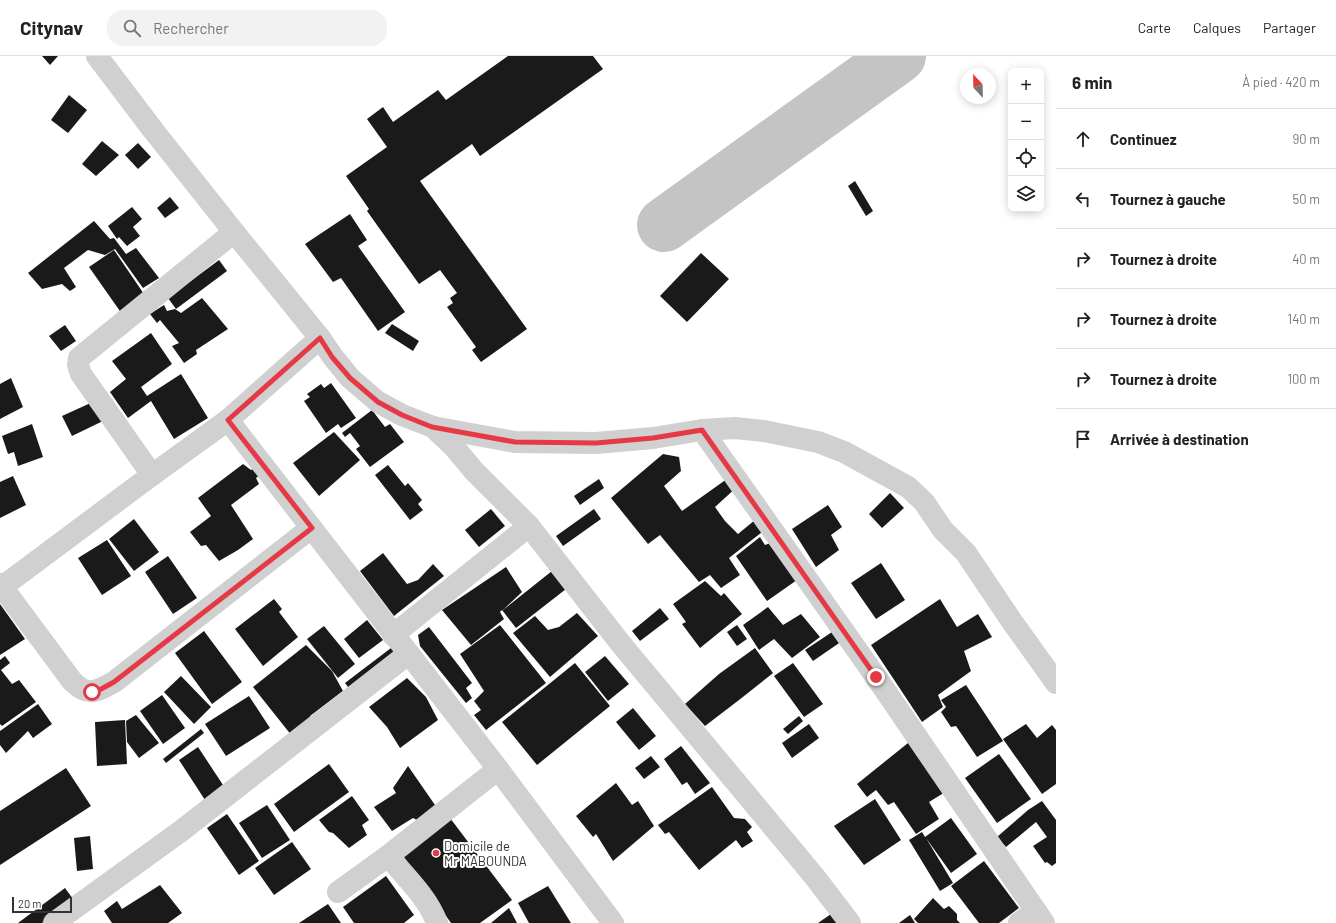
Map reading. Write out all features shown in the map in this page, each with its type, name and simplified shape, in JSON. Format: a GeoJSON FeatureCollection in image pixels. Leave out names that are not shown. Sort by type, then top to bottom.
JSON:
{"type":"FeatureCollection","features":[{"type":"Feature","properties":{"kind":"street"},"geometry":{"type":"LineString","coordinates":[[97,56],[153,130],[320,338],[332,357],[350,378],[378,402],[402,415],[432,427],[515,442],[596,443],[653,438],[702,430],[742,429],[764,431],[818,442],[844,452],[908,487],[924,502],[943,530],[966,553],[1012,622],[1056,683]]}},
{"type":"Feature","properties":{"kind":"street"},"geometry":{"type":"LineString","coordinates":[[152,475],[81,374],[78,365],[79,358],[234,232]]}},
{"type":"Feature","properties":{"kind":"street"},"geometry":{"type":"LineString","coordinates":[[312,528],[114,682],[92,692],[80,689],[72,681],[1,586],[228,420],[320,338]]}},
{"type":"Feature","properties":{"kind":"street"},"geometry":{"type":"LineString","coordinates":[[228,420],[498,769],[614,923]]}},
{"type":"Feature","properties":{"kind":"street"},"geometry":{"type":"LineString","coordinates":[[432,427],[454,447],[474,470],[529,526],[621,644],[809,870],[850,923]]}},
{"type":"Feature","properties":{"kind":"street"},"geometry":{"type":"LineString","coordinates":[[702,430],[876,677],[1033,919]]}},
{"type":"Feature","properties":{"kind":"street"},"geometry":{"type":"LineString","coordinates":[[393,635],[529,526]]}},
{"type":"Feature","properties":{"kind":"street"},"geometry":{"type":"LineString","coordinates":[[54,923],[181,831],[408,654]]}},
{"type":"Feature","properties":{"kind":"street"},"geometry":{"type":"LineString","coordinates":[[338,892],[388,856],[498,769]]}},
{"type":"Feature","properties":{"kind":"street"},"geometry":{"type":"LineString","coordinates":[[388,856],[418,891],[434,915],[437,923]]}},
{"type":"Feature","properties":{"kind":"building"},"geometry":{"type":"Polygon","coordinates":[[[42,56],[58,56],[50,65],[42,56]]]}},
{"type":"Feature","properties":{"kind":"building"},"geometry":{"type":"Polygon","coordinates":[[[508,56],[593,56],[603,69],[480,156],[472,144],[420,181],[527,329],[481,362],[472,350],[476,347],[447,307],[453,303],[450,298],[457,293],[440,270],[419,284],[367,211],[369,209],[346,176],[387,147],[367,119],[383,107],[393,122],[438,90],[446,100],[508,56]]]}},
{"type":"Feature","properties":{"kind":"building"},"geometry":{"type":"Polygon","coordinates":[[[69,95],[87,110],[68,133],[51,120],[69,95]]]}},
{"type":"Feature","properties":{"kind":"building"},"geometry":{"type":"Polygon","coordinates":[[[102,141],[119,155],[96,176],[82,164],[102,141]]]}},
{"type":"Feature","properties":{"kind":"building"},"geometry":{"type":"Polygon","coordinates":[[[138,143],[151,157],[138,169],[125,155],[138,143]]]}},
{"type":"Feature","properties":{"kind":"building"},"geometry":{"type":"Polygon","coordinates":[[[855,181],[873,211],[866,216],[848,186],[855,181]]]}},
{"type":"Feature","properties":{"kind":"building"},"geometry":{"type":"Polygon","coordinates":[[[170,197],[179,208],[165,218],[157,208],[170,197]]]}},
{"type":"Feature","properties":{"kind":"building"},"geometry":{"type":"Polygon","coordinates":[[[132,207],[142,219],[133,227],[140,236],[127,246],[119,237],[117,239],[108,226],[132,207]]]}},
{"type":"Feature","properties":{"kind":"building"},"geometry":{"type":"Polygon","coordinates":[[[350,214],[367,240],[358,246],[405,312],[378,331],[341,278],[333,282],[305,244],[350,214]]]}},
{"type":"Feature","properties":{"kind":"building"},"geometry":{"type":"Polygon","coordinates":[[[94,221],[110,239],[114,238],[126,254],[136,248],[159,278],[143,288],[115,249],[105,255],[88,250],[64,268],[76,287],[70,291],[62,284],[42,289],[28,273],[94,221]]]}},
{"type":"Feature","properties":{"kind":"building"},"geometry":{"type":"Polygon","coordinates":[[[114,250],[146,297],[122,314],[89,267],[114,250]]]}},
{"type":"Feature","properties":{"kind":"building"},"geometry":{"type":"Polygon","coordinates":[[[701,253],[729,279],[687,322],[660,296],[701,253]]]}},
{"type":"Feature","properties":{"kind":"building"},"geometry":{"type":"Polygon","coordinates":[[[219,260],[227,271],[176,309],[168,298],[219,260]]]}},
{"type":"Feature","properties":{"kind":"building"},"geometry":{"type":"Polygon","coordinates":[[[202,298],[228,329],[196,350],[197,354],[184,363],[172,346],[179,343],[160,320],[157,323],[150,314],[164,305],[167,311],[175,309],[181,313],[202,298]]]}},
{"type":"Feature","properties":{"kind":"building"},"geometry":{"type":"Polygon","coordinates":[[[392,324],[419,341],[413,351],[385,333],[392,324]]]}},
{"type":"Feature","properties":{"kind":"building"},"geometry":{"type":"Polygon","coordinates":[[[65,325],[76,341],[61,351],[49,336],[65,325]]]}},
{"type":"Feature","properties":{"kind":"building"},"geometry":{"type":"Polygon","coordinates":[[[151,333],[172,364],[141,387],[147,396],[181,374],[208,418],[174,439],[151,401],[128,418],[110,392],[126,379],[112,361],[151,333]]]}},
{"type":"Feature","properties":{"kind":"building"},"geometry":{"type":"Polygon","coordinates":[[[11,378],[23,407],[0,419],[0,384],[11,378]]]}},
{"type":"Feature","properties":{"kind":"building"},"geometry":{"type":"Polygon","coordinates":[[[331,383],[356,418],[341,428],[338,424],[326,433],[304,401],[310,397],[307,394],[321,384],[324,388],[331,383]]]}},
{"type":"Feature","properties":{"kind":"building"},"geometry":{"type":"Polygon","coordinates":[[[95,401],[105,420],[72,436],[62,416],[95,401]]]}},
{"type":"Feature","properties":{"kind":"building"},"geometry":{"type":"Polygon","coordinates":[[[372,410],[385,427],[390,424],[404,442],[370,467],[356,449],[360,446],[350,433],[345,437],[342,433],[372,410]]]}},
{"type":"Feature","properties":{"kind":"building"},"geometry":{"type":"Polygon","coordinates":[[[32,424],[43,457],[18,466],[14,452],[8,454],[2,436],[32,424]]]}},
{"type":"Feature","properties":{"kind":"building"},"geometry":{"type":"Polygon","coordinates":[[[334,432],[360,460],[319,496],[293,463],[334,432]]]}},
{"type":"Feature","properties":{"kind":"building"},"geometry":{"type":"Polygon","coordinates":[[[663,454],[679,457],[681,471],[664,486],[682,511],[731,476],[738,486],[715,507],[725,521],[738,534],[761,515],[771,525],[729,558],[740,575],[721,588],[710,575],[699,582],[660,535],[648,544],[611,498],[663,454]]]}},
{"type":"Feature","properties":{"kind":"building"},"geometry":{"type":"Polygon","coordinates":[[[243,464],[251,470],[256,467],[260,475],[256,478],[259,484],[231,505],[253,539],[219,561],[206,545],[201,546],[190,532],[211,516],[198,498],[243,464]]]}},
{"type":"Feature","properties":{"kind":"building"},"geometry":{"type":"Polygon","coordinates":[[[388,465],[405,486],[408,483],[422,500],[418,504],[423,510],[410,520],[375,475],[388,465]]]}},
{"type":"Feature","properties":{"kind":"building"},"geometry":{"type":"Polygon","coordinates":[[[13,476],[26,505],[0,518],[0,482],[13,476]]]}},
{"type":"Feature","properties":{"kind":"building"},"geometry":{"type":"Polygon","coordinates":[[[599,479],[604,488],[580,505],[574,496],[599,479]]]}},
{"type":"Feature","properties":{"kind":"building"},"geometry":{"type":"Polygon","coordinates":[[[890,493],[904,508],[882,528],[869,514],[890,493]]]}},
{"type":"Feature","properties":{"kind":"building"},"geometry":{"type":"Polygon","coordinates":[[[828,505],[842,527],[831,535],[839,550],[816,567],[792,529],[828,505]]]}},
{"type":"Feature","properties":{"kind":"building"},"geometry":{"type":"Polygon","coordinates":[[[491,509],[505,526],[479,547],[465,530],[491,509]]]}},
{"type":"Feature","properties":{"kind":"building"},"geometry":{"type":"Polygon","coordinates":[[[594,509],[601,519],[563,546],[556,536],[594,509]]]}},
{"type":"Feature","properties":{"kind":"building"},"geometry":{"type":"Polygon","coordinates":[[[134,519],[159,552],[134,571],[109,539],[134,519]]]}},
{"type":"Feature","properties":{"kind":"building"},"geometry":{"type":"Polygon","coordinates":[[[760,537],[765,545],[773,542],[797,580],[767,601],[736,556],[760,537]]]}},
{"type":"Feature","properties":{"kind":"building"},"geometry":{"type":"Polygon","coordinates":[[[107,540],[131,576],[102,595],[78,558],[107,540]]]}},
{"type":"Feature","properties":{"kind":"building"},"geometry":{"type":"Polygon","coordinates":[[[383,553],[407,584],[418,580],[433,564],[444,576],[394,616],[360,571],[383,553]]]}},
{"type":"Feature","properties":{"kind":"building"},"geometry":{"type":"Polygon","coordinates":[[[168,556],[197,598],[173,614],[145,572],[168,556]]]}},
{"type":"Feature","properties":{"kind":"building"},"geometry":{"type":"Polygon","coordinates":[[[881,563],[905,600],[876,619],[851,583],[881,563]]]}},
{"type":"Feature","properties":{"kind":"building"},"geometry":{"type":"Polygon","coordinates":[[[506,567],[522,592],[503,610],[552,571],[566,589],[516,628],[502,610],[500,612],[504,619],[471,645],[442,610],[506,567]]]}},
{"type":"Feature","properties":{"kind":"building"},"geometry":{"type":"Polygon","coordinates":[[[705,581],[721,596],[724,593],[742,614],[700,648],[682,624],[686,622],[673,604],[705,581]]]}},
{"type":"Feature","properties":{"kind":"building"},"geometry":{"type":"Polygon","coordinates":[[[274,599],[282,609],[279,612],[298,637],[263,666],[235,629],[274,599]]]}},
{"type":"Feature","properties":{"kind":"building"},"geometry":{"type":"Polygon","coordinates":[[[940,599],[957,627],[978,614],[992,637],[964,651],[971,671],[938,695],[943,707],[922,722],[871,645],[940,599]]]}},
{"type":"Feature","properties":{"kind":"building"},"geometry":{"type":"Polygon","coordinates":[[[0,604],[25,639],[0,655],[0,604]]]}},
{"type":"Feature","properties":{"kind":"building"},"geometry":{"type":"Polygon","coordinates":[[[768,607],[783,625],[801,614],[820,637],[792,658],[774,639],[759,650],[743,625],[768,607]]]}},
{"type":"Feature","properties":{"kind":"building"},"geometry":{"type":"Polygon","coordinates":[[[660,608],[669,619],[640,641],[632,631],[660,608]]]}},
{"type":"Feature","properties":{"kind":"building"},"geometry":{"type":"Polygon","coordinates":[[[577,613],[598,636],[550,677],[513,633],[535,616],[548,630],[559,627],[577,613]]]}},
{"type":"Feature","properties":{"kind":"building"},"geometry":{"type":"Polygon","coordinates":[[[367,620],[383,640],[359,658],[344,639],[367,620]]]}},
{"type":"Feature","properties":{"kind":"building"},"geometry":{"type":"Polygon","coordinates":[[[500,625],[546,683],[486,730],[474,715],[481,710],[474,701],[484,691],[460,654],[500,625]]]}},
{"type":"Feature","properties":{"kind":"building"},"geometry":{"type":"Polygon","coordinates":[[[737,625],[747,639],[737,646],[727,632],[737,625]]]}},
{"type":"Feature","properties":{"kind":"building"},"geometry":{"type":"Polygon","coordinates":[[[324,626],[355,664],[338,678],[307,639],[324,626]]]}},
{"type":"Feature","properties":{"kind":"building"},"geometry":{"type":"Polygon","coordinates":[[[429,627],[472,683],[466,688],[472,698],[466,703],[420,646],[418,635],[429,627]]]}},
{"type":"Feature","properties":{"kind":"building"},"geometry":{"type":"Polygon","coordinates":[[[838,628],[845,639],[813,661],[805,650],[838,628]]]}},
{"type":"Feature","properties":{"kind":"building"},"geometry":{"type":"Polygon","coordinates":[[[204,631],[242,682],[212,704],[175,653],[204,631]]]}},
{"type":"Feature","properties":{"kind":"building"},"geometry":{"type":"Polygon","coordinates":[[[306,645],[332,671],[343,691],[310,716],[313,721],[292,736],[253,687],[306,645]]]}},
{"type":"Feature","properties":{"kind":"building"},"geometry":{"type":"Polygon","coordinates":[[[391,648],[398,656],[351,691],[345,683],[391,648]]]}},
{"type":"Feature","properties":{"kind":"building"},"geometry":{"type":"Polygon","coordinates":[[[755,648],[773,673],[705,726],[685,704],[719,674],[755,648]]]}},
{"type":"Feature","properties":{"kind":"building"},"geometry":{"type":"Polygon","coordinates":[[[5,656],[10,663],[1,670],[12,684],[19,680],[36,702],[2,726],[0,724],[0,660],[5,656]]]}},
{"type":"Feature","properties":{"kind":"building"},"geometry":{"type":"Polygon","coordinates":[[[605,656],[629,684],[608,701],[585,672],[605,656]]]}},
{"type":"Feature","properties":{"kind":"building"},"geometry":{"type":"Polygon","coordinates":[[[575,663],[610,706],[537,765],[502,722],[575,663]]]}},
{"type":"Feature","properties":{"kind":"building"},"geometry":{"type":"Polygon","coordinates":[[[793,663],[823,704],[804,717],[774,676],[793,663]]]}},
{"type":"Feature","properties":{"kind":"building"},"geometry":{"type":"Polygon","coordinates":[[[181,676],[211,707],[194,724],[164,692],[181,676]]]}},
{"type":"Feature","properties":{"kind":"building"},"geometry":{"type":"Polygon","coordinates":[[[407,678],[426,697],[438,720],[400,748],[387,727],[369,707],[407,678]]]}},
{"type":"Feature","properties":{"kind":"building"},"geometry":{"type":"Polygon","coordinates":[[[966,685],[1003,741],[977,757],[956,726],[951,727],[941,712],[946,707],[941,700],[966,685]]]}},
{"type":"Feature","properties":{"kind":"building"},"geometry":{"type":"Polygon","coordinates":[[[162,695],[185,728],[163,744],[140,711],[162,695]]]}},
{"type":"Feature","properties":{"kind":"building"},"geometry":{"type":"Polygon","coordinates":[[[249,696],[270,728],[226,756],[205,724],[249,696]]]}},
{"type":"Feature","properties":{"kind":"building"},"geometry":{"type":"Polygon","coordinates":[[[38,704],[52,724],[33,738],[28,731],[6,753],[0,745],[0,731],[38,704]]]}},
{"type":"Feature","properties":{"kind":"building"},"geometry":{"type":"Polygon","coordinates":[[[633,708],[656,736],[639,750],[616,722],[633,708]]]}},
{"type":"Feature","properties":{"kind":"building"},"geometry":{"type":"Polygon","coordinates":[[[136,715],[159,743],[139,758],[127,742],[126,721],[136,715]]]}},
{"type":"Feature","properties":{"kind":"building"},"geometry":{"type":"Polygon","coordinates":[[[799,716],[803,721],[788,734],[783,729],[799,716]]]}},
{"type":"Feature","properties":{"kind":"building"},"geometry":{"type":"Polygon","coordinates":[[[125,720],[127,764],[97,766],[95,722],[125,720]]]}},
{"type":"Feature","properties":{"kind":"building"},"geometry":{"type":"Polygon","coordinates":[[[809,724],[819,738],[792,758],[782,743],[809,724]]]}},
{"type":"Feature","properties":{"kind":"building"},"geometry":{"type":"Polygon","coordinates":[[[1026,724],[1037,738],[1052,725],[1056,730],[1056,784],[1042,794],[1003,739],[1026,724]]]}},
{"type":"Feature","properties":{"kind":"building"},"geometry":{"type":"Polygon","coordinates":[[[201,729],[204,733],[166,763],[163,759],[201,729]]]}},
{"type":"Feature","properties":{"kind":"building"},"geometry":{"type":"Polygon","coordinates":[[[913,739],[947,791],[929,802],[939,819],[916,834],[894,802],[888,805],[876,790],[867,797],[857,784],[913,739]]]}},
{"type":"Feature","properties":{"kind":"building"},"geometry":{"type":"Polygon","coordinates":[[[681,746],[710,783],[695,794],[687,782],[682,785],[664,759],[681,746]]]}},
{"type":"Feature","properties":{"kind":"building"},"geometry":{"type":"Polygon","coordinates":[[[198,747],[225,788],[205,800],[179,760],[198,747]]]}},
{"type":"Feature","properties":{"kind":"building"},"geometry":{"type":"Polygon","coordinates":[[[999,754],[1031,799],[997,823],[965,778],[999,754]]]}},
{"type":"Feature","properties":{"kind":"building"},"geometry":{"type":"Polygon","coordinates":[[[651,756],[660,767],[644,779],[635,768],[651,756]]]}},
{"type":"Feature","properties":{"kind":"building"},"geometry":{"type":"Polygon","coordinates":[[[329,764],[349,792],[294,832],[274,804],[329,764]]]}},
{"type":"Feature","properties":{"kind":"building"},"geometry":{"type":"Polygon","coordinates":[[[408,766],[435,805],[417,820],[413,818],[392,831],[374,807],[396,793],[393,788],[408,766]]]}},
{"type":"Feature","properties":{"kind":"building"},"geometry":{"type":"Polygon","coordinates":[[[66,768],[91,806],[0,865],[0,811],[66,768]]]}},
{"type":"Feature","properties":{"kind":"building"},"geometry":{"type":"Polygon","coordinates":[[[616,783],[632,805],[638,801],[654,826],[613,861],[596,834],[593,837],[576,816],[616,783]]]}},
{"type":"Feature","properties":{"kind":"building"},"geometry":{"type":"Polygon","coordinates":[[[712,787],[734,818],[745,819],[752,827],[747,832],[753,841],[742,848],[736,840],[699,870],[669,832],[665,834],[658,825],[712,787]]]}},
{"type":"Feature","properties":{"kind":"building"},"geometry":{"type":"Polygon","coordinates":[[[352,796],[369,820],[362,825],[367,835],[349,848],[333,833],[329,832],[319,820],[352,796]]]}},
{"type":"Feature","properties":{"kind":"building"},"geometry":{"type":"Polygon","coordinates":[[[875,799],[901,840],[864,865],[834,826],[875,799]]]}},
{"type":"Feature","properties":{"kind":"building"},"geometry":{"type":"Polygon","coordinates":[[[1042,801],[1056,820],[1056,863],[1052,866],[1047,862],[1045,863],[1033,846],[1047,837],[1036,822],[1006,847],[997,837],[1028,810],[1042,801]]]}},
{"type":"Feature","properties":{"kind":"building"},"geometry":{"type":"Polygon","coordinates":[[[267,805],[290,840],[262,858],[239,823],[267,805]]]}},
{"type":"Feature","properties":{"kind":"building"},"geometry":{"type":"Polygon","coordinates":[[[227,814],[259,861],[239,875],[207,828],[227,814]]]}},
{"type":"Feature","properties":{"kind":"building"},"geometry":{"type":"Polygon","coordinates":[[[450,818],[512,900],[480,923],[451,923],[401,853],[450,818]]]}},
{"type":"Feature","properties":{"kind":"building"},"geometry":{"type":"Polygon","coordinates":[[[951,818],[977,854],[951,873],[926,838],[953,883],[940,891],[909,840],[922,832],[925,837],[951,818]]]}},
{"type":"Feature","properties":{"kind":"building"},"geometry":{"type":"Polygon","coordinates":[[[90,836],[93,869],[77,871],[74,838],[90,836]]]}},
{"type":"Feature","properties":{"kind":"building"},"geometry":{"type":"Polygon","coordinates":[[[292,842],[311,869],[274,895],[255,868],[292,842]]]}},
{"type":"Feature","properties":{"kind":"building"},"geometry":{"type":"Polygon","coordinates":[[[984,861],[1019,908],[999,923],[979,923],[951,886],[984,861]]]}},
{"type":"Feature","properties":{"kind":"building"},"geometry":{"type":"Polygon","coordinates":[[[386,876],[414,915],[404,923],[354,923],[343,907],[386,876]]]}},
{"type":"Feature","properties":{"kind":"building"},"geometry":{"type":"Polygon","coordinates":[[[160,885],[182,913],[168,923],[112,923],[104,911],[117,901],[122,909],[160,885]]]}},
{"type":"Feature","properties":{"kind":"building"},"geometry":{"type":"Polygon","coordinates":[[[548,886],[571,923],[529,923],[518,903],[548,886]]]}},
{"type":"Feature","properties":{"kind":"building"},"geometry":{"type":"Polygon","coordinates":[[[65,888],[73,899],[42,923],[18,923],[65,888]]]}},
{"type":"Feature","properties":{"kind":"building"},"geometry":{"type":"Polygon","coordinates":[[[933,898],[944,909],[949,906],[957,914],[957,920],[960,923],[918,923],[914,919],[933,898]]]}},
{"type":"Feature","properties":{"kind":"building"},"geometry":{"type":"Polygon","coordinates":[[[328,904],[341,923],[299,923],[328,904]]]}},
{"type":"Feature","properties":{"kind":"building"},"geometry":{"type":"Polygon","coordinates":[[[509,908],[517,923],[491,923],[509,908]]]}},
{"type":"Feature","properties":{"kind":"building"},"geometry":{"type":"Polygon","coordinates":[[[831,914],[839,923],[818,923],[831,914]]]}},
{"type":"Feature","properties":{"kind":"building"},"geometry":{"type":"Polygon","coordinates":[[[910,915],[915,923],[899,923],[910,915]]]}},
{"type":"Feature","properties":{"kind":"taxiway"},"geometry":{"type":"LineString","coordinates":[[664,225],[899,56]]}},
{"type":"Feature","properties":{"kind":"place","name":"Domicile de Mr MABOUNDA"},"geometry":{"type":"Point","coordinates":[436,853]}},
{"type":"Feature","properties":{"kind":"route"},"geometry":{"type":"LineString","coordinates":[[92,692],[114,682],[312,528],[228,420],[320,338],[332,357],[350,378],[378,402],[402,415],[432,427],[515,442],[596,443],[653,438],[702,430],[876,677]]}}]}
